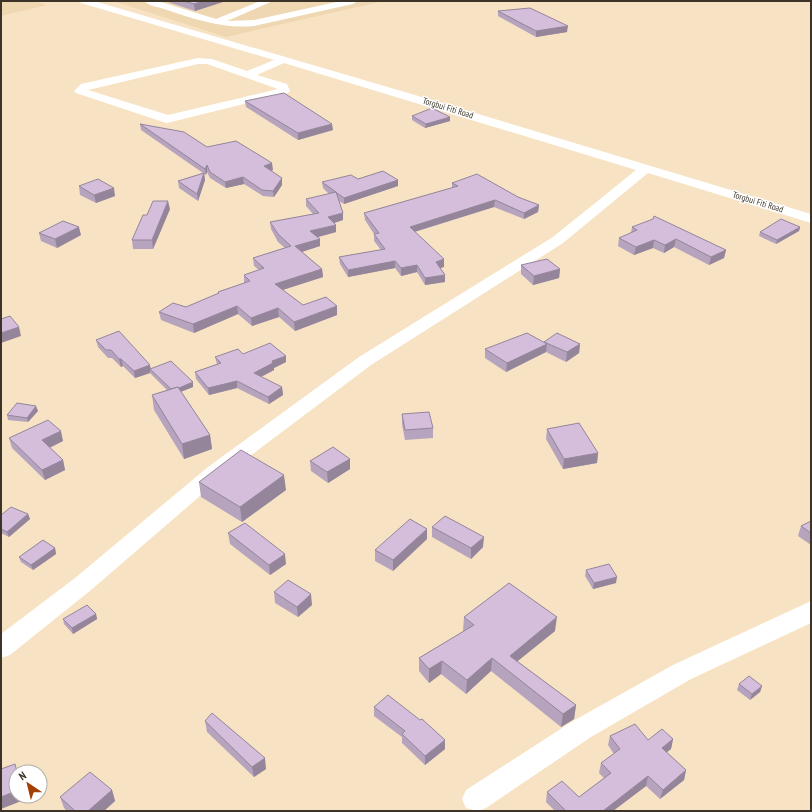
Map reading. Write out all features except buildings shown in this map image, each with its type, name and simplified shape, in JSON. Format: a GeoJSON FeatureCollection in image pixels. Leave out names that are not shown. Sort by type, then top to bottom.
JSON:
{"type":"FeatureCollection","features":[{"type":"Feature","properties":{"kind":"street"},"geometry":{"type":"LineString","coordinates":[[148,1],[229,25],[246,24],[349,1]]}},
{"type":"Feature","properties":{"kind":"street"},"geometry":{"type":"LineString","coordinates":[[215,21],[268,1]]}},
{"type":"Feature","properties":{"kind":"street"},"geometry":{"type":"LineString","coordinates":[[98,3],[124,3]]}},
{"type":"Feature","properties":{"kind":"street","name":"Torgbui Fiti Road"},"geometry":{"type":"LineString","coordinates":[[98,3],[811,219]]}},
{"type":"Feature","properties":{"kind":"street"},"geometry":{"type":"LineString","coordinates":[[247,74],[283,86],[284,91],[167,119],[80,91],[85,86],[198,61],[208,61],[247,74],[283,60]]}},
{"type":"Feature","properties":{"kind":"street"},"geometry":{"type":"LineString","coordinates":[[1,648],[83,584],[215,472],[366,361],[558,240],[646,168]]}},
{"type":"Feature","properties":{"kind":"street"},"geometry":{"type":"LineString","coordinates":[[476,799],[582,729],[682,672],[800,618],[811,610]]}},
{"type":"Feature","properties":{"kind":"shaded area"},"geometry":{"type":"Polygon","coordinates":[[[1,1],[34,1],[47,5],[1,16],[1,1]]]}},
{"type":"Feature","properties":{"kind":"shaded area"},"geometry":{"type":"Polygon","coordinates":[[[113,1],[384,1],[226,37],[113,1]]]}}]}
